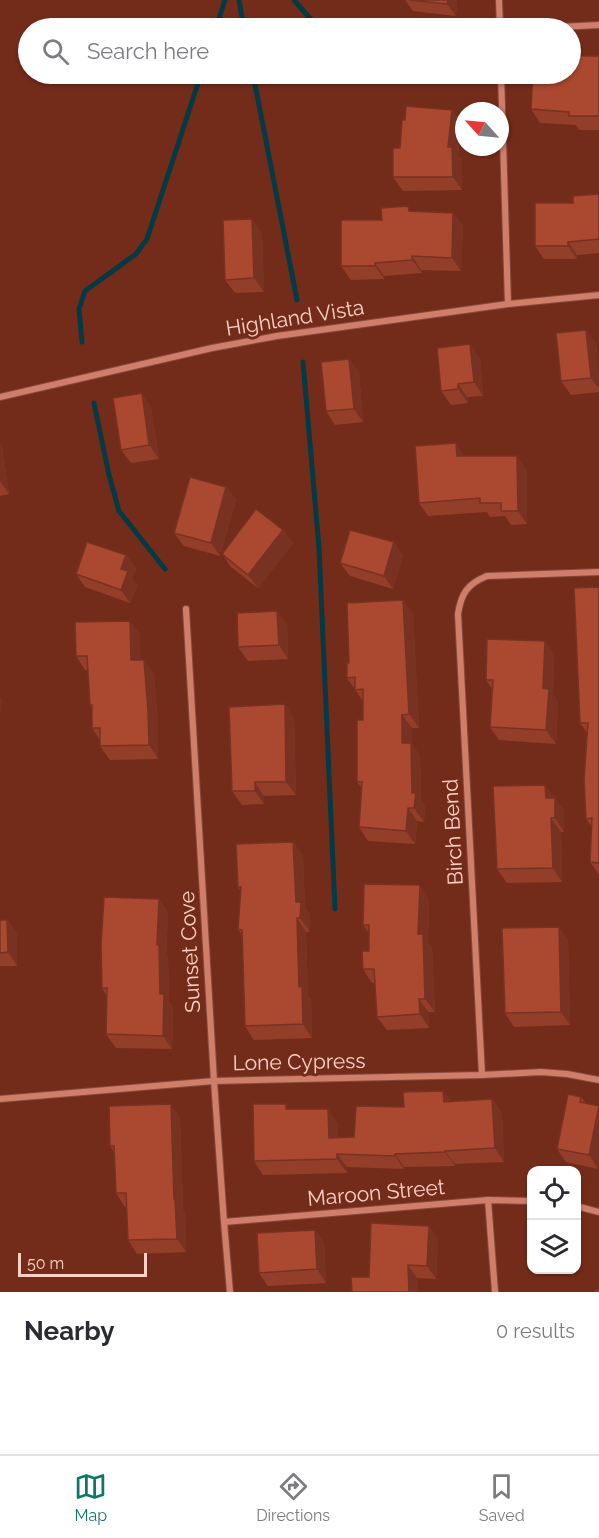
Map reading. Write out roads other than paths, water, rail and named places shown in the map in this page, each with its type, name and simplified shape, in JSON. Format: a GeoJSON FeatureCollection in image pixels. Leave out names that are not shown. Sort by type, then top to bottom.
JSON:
{"type":"FeatureCollection","features":[{"type":"Feature","properties":{"kind":"street"},"geometry":{"type":"LineString","coordinates":[[499,0],[500,18]]}},
{"type":"Feature","properties":{"kind":"street"},"geometry":{"type":"LineString","coordinates":[[581,26],[599,25]]}},
{"type":"Feature","properties":{"kind":"street"},"geometry":{"type":"LineString","coordinates":[[501,84],[508,304]]}},
{"type":"Feature","properties":{"kind":"street","name":"Highland Vista"},"geometry":{"type":"LineString","coordinates":[[0,397],[212,348],[277,336],[508,304],[599,295]]}},
{"type":"Feature","properties":{"kind":"street","name":"Birch Bend"},"geometry":{"type":"LineString","coordinates":[[482,1075],[458,614],[460,601],[475,580],[487,576],[599,572]]}},
{"type":"Feature","properties":{"kind":"street","name":"Sunset Cove"},"geometry":{"type":"LineString","coordinates":[[186,609],[214,1081],[230,1292]]}},
{"type":"Feature","properties":{"kind":"street","name":"Lone Cypress"},"geometry":{"type":"LineString","coordinates":[[0,1099],[214,1081],[541,1072],[599,1080]]}},
{"type":"Feature","properties":{"kind":"street"},"geometry":{"type":"LineString","coordinates":[[488,1200],[495,1292]]}},
{"type":"Feature","properties":{"kind":"street","name":"Maroon Street"},"geometry":{"type":"LineString","coordinates":[[224,1222],[488,1200],[527,1201]]}},
{"type":"Feature","properties":{"kind":"street"},"geometry":{"type":"LineString","coordinates":[[581,1207],[599,1212]]}},
{"type":"Feature","properties":{"kind":"waterway"},"geometry":{"type":"LineString","coordinates":[[219,18],[225,0]]}},
{"type":"Feature","properties":{"kind":"waterway"},"geometry":{"type":"LineString","coordinates":[[239,0],[242,18]]}},
{"type":"Feature","properties":{"kind":"waterway"},"geometry":{"type":"LineString","coordinates":[[294,0],[310,18]]}},
{"type":"Feature","properties":{"kind":"waterway"},"geometry":{"type":"LineString","coordinates":[[82,342],[79,309],[85,291],[136,254],[147,239],[198,84]]}},
{"type":"Feature","properties":{"kind":"waterway"},"geometry":{"type":"LineString","coordinates":[[255,84],[297,300]]}},
{"type":"Feature","properties":{"kind":"waterway"},"geometry":{"type":"LineString","coordinates":[[303,362],[319,548],[335,909]]}},
{"type":"Feature","properties":{"kind":"waterway"},"geometry":{"type":"LineString","coordinates":[[94,403],[119,511],[165,569]]}}]}
